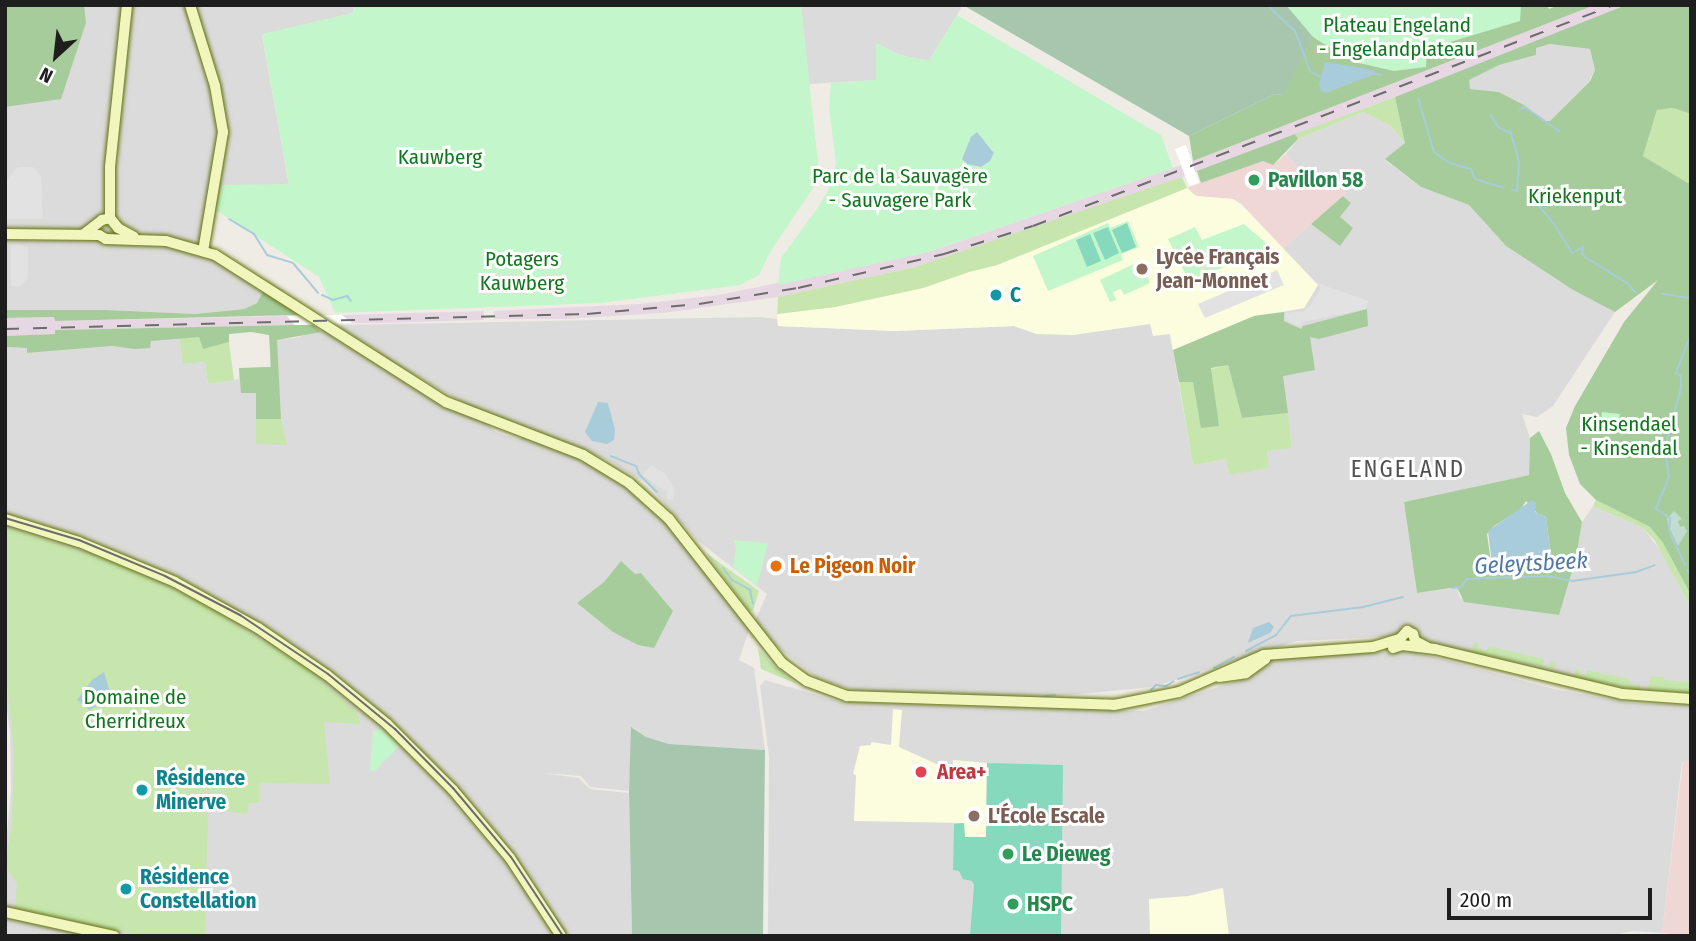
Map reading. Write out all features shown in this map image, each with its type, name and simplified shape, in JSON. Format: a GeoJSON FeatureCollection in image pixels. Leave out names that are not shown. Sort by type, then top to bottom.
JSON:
{"type":"FeatureCollection","features":[{"type":"Feature","properties":{"kind":"main road"},"geometry":{"type":"LineString","coordinates":[[116,233],[110,218],[116,104],[127,5]]}},
{"type":"Feature","properties":{"kind":"main road"},"geometry":{"type":"LineString","coordinates":[[190,5],[215,86],[223,132],[203,251]]}},
{"type":"Feature","properties":{"kind":"main road"},"geometry":{"type":"LineString","coordinates":[[99,230],[102,220],[110,218]]}},
{"type":"Feature","properties":{"kind":"main road"},"geometry":{"type":"LineString","coordinates":[[99,230],[106,239],[116,233],[139,240],[166,242],[203,251],[251,277],[446,402],[572,449],[629,483],[675,526],[775,656],[816,685],[846,696],[1105,706],[1155,698],[1213,678],[1246,673],[1272,655],[1407,643],[1622,694],[1691,699]]}},
{"type":"Feature","properties":{"kind":"main road"},"geometry":{"type":"LineString","coordinates":[[5,234],[84,234],[99,230]]}},
{"type":"Feature","properties":{"kind":"main road"},"geometry":{"type":"LineString","coordinates":[[5,519],[113,554],[175,582],[258,628],[327,675],[403,739],[453,790],[510,858],[561,936]]}},
{"type":"Feature","properties":{"kind":"main road"},"geometry":{"type":"LineString","coordinates":[[5,912],[114,936]]}},
{"type":"Feature","properties":{"kind":"shaded area"},"geometry":{"type":"Polygon","coordinates":[[[5,5],[354,5],[353,13],[262,35],[289,185],[222,186],[209,246],[283,290],[271,297],[263,293],[257,303],[244,309],[195,314],[107,310],[5,310],[5,5]]]}},
{"type":"Feature","properties":{"kind":"shaded area"},"geometry":{"type":"Polygon","coordinates":[[[801,5],[963,5],[929,61],[900,55],[876,43],[876,80],[809,84],[801,5]]]}},
{"type":"Feature","properties":{"kind":"shaded area"},"geometry":{"type":"Polygon","coordinates":[[[963,5],[1286,5],[1314,34],[1283,95],[1275,94],[1189,136],[963,5]]]}},
{"type":"Feature","properties":{"kind":"shaded area"},"geometry":{"type":"Polygon","coordinates":[[[1595,5],[1626,5],[1466,70],[1148,190],[915,267],[778,297],[663,313],[566,319],[495,319],[494,311],[640,304],[718,295],[929,252],[1193,161],[1595,5]]]}},
{"type":"Feature","properties":{"kind":"shaded area"},"geometry":{"type":"Polygon","coordinates":[[[1550,44],[1590,49],[1595,70],[1589,81],[1550,121],[1543,121],[1524,105],[1499,92],[1470,89],[1468,80],[1499,65],[1536,55],[1536,48],[1550,44]]]}},
{"type":"Feature","properties":{"kind":"shaded area"},"geometry":{"type":"Polygon","coordinates":[[[1363,112],[1391,126],[1405,143],[1385,160],[1421,187],[1469,205],[1506,246],[1573,290],[1615,312],[1553,406],[1537,417],[1522,414],[1530,438],[1529,475],[1404,502],[1417,593],[1457,587],[1460,598],[1558,615],[1576,558],[1582,522],[1593,506],[1643,528],[1661,551],[1691,607],[1691,693],[1616,687],[1401,636],[1297,641],[1152,687],[1027,699],[861,693],[817,678],[771,642],[755,621],[767,594],[697,540],[646,483],[606,459],[484,414],[395,364],[337,325],[759,317],[777,319],[778,326],[895,331],[1014,326],[1037,334],[1150,324],[1170,334],[1193,465],[1226,459],[1229,474],[1269,468],[1267,450],[1292,447],[1282,376],[1301,329],[1284,321],[1284,312],[1304,308],[1318,285],[1283,248],[1311,224],[1340,246],[1340,217],[1351,203],[1343,196],[1346,192],[1329,173],[1315,186],[1286,154],[1298,139],[1363,112]]]}},
{"type":"Feature","properties":{"kind":"shaded area"},"geometry":{"type":"Polygon","coordinates":[[[1286,154],[1315,186],[1329,173],[1347,193],[1283,248],[1241,204],[1232,199],[1196,196],[1187,188],[1263,160],[1273,165],[1286,154]]]}},
{"type":"Feature","properties":{"kind":"shaded area"},"geometry":{"type":"Polygon","coordinates":[[[18,167],[33,167],[41,177],[43,219],[7,219],[7,179],[18,167]]]}},
{"type":"Feature","properties":{"kind":"shaded area","name":"Lycée Français Jean-Monnet"},"geometry":{"type":"Polygon","coordinates":[[[1187,188],[1196,196],[1233,199],[1241,204],[1318,285],[1304,308],[1254,316],[1173,350],[1170,334],[1153,336],[1150,324],[1073,335],[1037,334],[1014,326],[895,331],[778,326],[777,314],[835,307],[923,288],[997,265],[1187,188]]]}},
{"type":"Feature","properties":{"kind":"shaded area"},"geometry":{"type":"Polygon","coordinates":[[[11,245],[28,246],[28,278],[21,286],[11,286],[11,245]]]}},
{"type":"Feature","properties":{"kind":"shaded area"},"geometry":{"type":"Polygon","coordinates":[[[1277,270],[1284,285],[1205,318],[1198,304],[1277,270]]]}},
{"type":"Feature","properties":{"kind":"shaded area"},"geometry":{"type":"Polygon","coordinates":[[[1320,284],[1368,301],[1366,309],[1302,322],[1300,326],[1286,321],[1285,313],[1304,311],[1309,307],[1320,290],[1320,284]]]}},
{"type":"Feature","properties":{"kind":"shaded area"},"geometry":{"type":"Polygon","coordinates":[[[484,311],[484,320],[380,323],[352,323],[342,315],[484,311]]]}},
{"type":"Feature","properties":{"kind":"shaded area"},"geometry":{"type":"Polygon","coordinates":[[[287,316],[295,325],[56,330],[55,334],[5,336],[5,318],[55,317],[55,321],[287,316]]]}},
{"type":"Feature","properties":{"kind":"shaded area"},"geometry":{"type":"Polygon","coordinates":[[[324,329],[461,413],[489,425],[496,432],[518,439],[524,437],[582,459],[636,494],[681,537],[749,630],[739,660],[754,668],[765,750],[669,744],[646,737],[632,727],[629,791],[590,787],[581,776],[543,773],[579,778],[590,789],[629,793],[632,936],[133,936],[5,909],[5,853],[11,791],[10,733],[5,696],[5,347],[27,348],[28,353],[112,346],[134,349],[150,341],[179,337],[183,364],[205,362],[208,384],[239,379],[239,368],[270,367],[270,340],[295,338],[324,329]]]}},
{"type":"Feature","properties":{"kind":"shaded area"},"geometry":{"type":"Polygon","coordinates":[[[651,465],[664,473],[674,488],[673,500],[667,499],[667,492],[642,475],[651,465]]]}},
{"type":"Feature","properties":{"kind":"shaded area"},"geometry":{"type":"Polygon","coordinates":[[[1674,511],[1682,519],[1678,521],[1680,527],[1684,526],[1687,531],[1678,546],[1667,519],[1674,511]]]}},
{"type":"Feature","properties":{"kind":"shaded area"},"geometry":{"type":"Polygon","coordinates":[[[1415,652],[1554,689],[1630,703],[1691,705],[1691,762],[1682,762],[1662,933],[1633,931],[1609,936],[768,936],[769,756],[760,686],[765,680],[841,702],[1144,711],[1249,677],[1273,657],[1297,653],[1415,652]]]}},
{"type":"Feature","properties":{"kind":"shaded area","name":"Area+"},"geometry":{"type":"Polygon","coordinates":[[[893,709],[902,710],[899,747],[952,771],[953,760],[987,763],[986,837],[965,837],[963,823],[854,821],[856,775],[853,774],[860,746],[871,745],[871,742],[891,745],[893,709]]]}},
{"type":"Feature","properties":{"kind":"shaded area"},"geometry":{"type":"Polygon","coordinates":[[[631,727],[646,737],[669,744],[765,750],[763,936],[632,936],[629,791],[631,727]]]}},
{"type":"Feature","properties":{"kind":"shaded area"},"geometry":{"type":"Polygon","coordinates":[[[1683,761],[1691,762],[1691,936],[1662,933],[1683,761]]]}},
{"type":"Feature","properties":{"kind":"shaded area"},"geometry":{"type":"Polygon","coordinates":[[[1223,888],[1229,936],[1150,936],[1149,899],[1188,896],[1223,888]]]}},
{"type":"Feature","properties":{"kind":"shaded area"},"geometry":{"type":"Polygon","coordinates":[[[5,917],[89,936],[5,936],[5,917]]]}},
{"type":"Feature","properties":{"kind":"green space"},"geometry":{"type":"Polygon","coordinates":[[[5,5],[84,5],[86,23],[61,99],[5,107],[5,5]]]}},
{"type":"Feature","properties":{"kind":"green space","name":"Kauwberg"},"geometry":{"type":"Polygon","coordinates":[[[354,5],[801,5],[818,163],[815,185],[770,252],[759,275],[740,285],[600,303],[335,313],[319,277],[216,210],[222,185],[289,184],[262,34],[353,13],[354,5]]]}},
{"type":"Feature","properties":{"kind":"green space"},"geometry":{"type":"Polygon","coordinates":[[[1227,5],[1547,5],[1549,9],[1559,5],[1595,5],[1193,161],[1189,136],[1275,94],[1283,95],[1227,5]]]}},
{"type":"Feature","properties":{"kind":"green space","name":"Plateau Engeland - Engelandplateau"},"geometry":{"type":"Polygon","coordinates":[[[1286,5],[1521,5],[1520,21],[1427,49],[1426,67],[1394,71],[1359,63],[1324,44],[1313,37],[1286,5]]]}},
{"type":"Feature","properties":{"kind":"green space","name":"Kriekenput"},"geometry":{"type":"Polygon","coordinates":[[[1626,5],[1691,5],[1691,114],[1673,108],[1657,110],[1643,156],[1688,183],[1691,180],[1691,595],[1663,543],[1650,527],[1596,500],[1580,484],[1569,455],[1566,428],[1575,406],[1624,322],[1658,280],[1615,312],[1573,290],[1506,246],[1469,205],[1421,187],[1385,159],[1405,143],[1395,97],[1626,5]],[[1550,44],[1536,48],[1536,55],[1499,65],[1469,80],[1470,89],[1499,92],[1524,105],[1543,121],[1550,121],[1590,81],[1595,70],[1590,49],[1550,44]]]}},
{"type":"Feature","properties":{"kind":"green space","name":"Parc de la Sauvagère - Sauvagere Park"},"geometry":{"type":"Polygon","coordinates":[[[957,15],[1161,135],[1173,168],[929,252],[778,285],[781,258],[830,187],[836,163],[829,108],[831,83],[876,80],[876,43],[900,55],[929,61],[957,15]],[[971,137],[963,161],[977,167],[984,165],[994,155],[986,142],[971,137]]]}},
{"type":"Feature","properties":{"kind":"green space"},"geometry":{"type":"Polygon","coordinates":[[[1395,97],[1405,143],[1391,126],[1363,112],[1298,139],[1295,134],[1395,97]]]}},
{"type":"Feature","properties":{"kind":"green space"},"geometry":{"type":"Polygon","coordinates":[[[1673,108],[1691,114],[1691,180],[1688,183],[1643,156],[1657,110],[1673,108]]]}},
{"type":"Feature","properties":{"kind":"green space"},"geometry":{"type":"Polygon","coordinates":[[[1295,134],[1298,139],[1273,165],[1263,161],[1201,183],[1197,171],[1295,134]]]}},
{"type":"Feature","properties":{"kind":"green space"},"geometry":{"type":"Polygon","coordinates":[[[1182,177],[1187,188],[997,265],[923,288],[835,307],[777,314],[778,297],[915,267],[1182,177]]]}},
{"type":"Feature","properties":{"kind":"green space"},"geometry":{"type":"Polygon","coordinates":[[[1343,196],[1351,203],[1340,217],[1353,228],[1340,246],[1311,224],[1343,196]]]}},
{"type":"Feature","properties":{"kind":"green space"},"geometry":{"type":"Polygon","coordinates":[[[1128,221],[1139,247],[1121,254],[1123,260],[1048,291],[1033,256],[1108,223],[1110,228],[1128,221]]]}},
{"type":"Feature","properties":{"kind":"green space"},"geometry":{"type":"Polygon","coordinates":[[[1127,223],[1136,247],[1122,253],[1112,230],[1127,223]]]}},
{"type":"Feature","properties":{"kind":"green space"},"geometry":{"type":"Polygon","coordinates":[[[1244,224],[1272,248],[1189,281],[1168,239],[1195,227],[1202,240],[1244,224]]]}},
{"type":"Feature","properties":{"kind":"green space"},"geometry":{"type":"Polygon","coordinates":[[[1108,227],[1119,253],[1105,260],[1093,233],[1108,227]]]}},
{"type":"Feature","properties":{"kind":"green space"},"geometry":{"type":"Polygon","coordinates":[[[1090,234],[1101,261],[1087,267],[1076,240],[1090,234]]]}},
{"type":"Feature","properties":{"kind":"green space"},"geometry":{"type":"Polygon","coordinates":[[[1140,261],[1150,283],[1124,295],[1121,289],[1113,292],[1116,300],[1110,302],[1100,280],[1140,261]]]}},
{"type":"Feature","properties":{"kind":"green space"},"geometry":{"type":"Polygon","coordinates":[[[263,292],[299,315],[55,321],[54,317],[5,318],[5,310],[107,310],[195,314],[244,309],[257,303],[263,292]]]}},
{"type":"Feature","properties":{"kind":"green space"},"geometry":{"type":"Polygon","coordinates":[[[1367,309],[1368,326],[1319,339],[1310,337],[1315,370],[1283,376],[1288,413],[1242,418],[1228,365],[1211,368],[1219,426],[1201,428],[1193,382],[1179,382],[1173,350],[1254,316],[1284,312],[1284,321],[1301,329],[1303,326],[1367,309]]]}},
{"type":"Feature","properties":{"kind":"green space"},"geometry":{"type":"Polygon","coordinates":[[[313,325],[321,332],[277,340],[281,419],[256,419],[256,393],[241,393],[239,368],[271,367],[269,335],[251,332],[229,334],[229,342],[203,349],[199,337],[151,341],[150,348],[134,349],[112,346],[27,353],[27,348],[5,347],[5,336],[55,334],[55,330],[313,325]]]}},
{"type":"Feature","properties":{"kind":"green space"},"geometry":{"type":"Polygon","coordinates":[[[179,337],[199,337],[203,348],[229,342],[234,380],[208,384],[205,362],[183,364],[179,337]]]}},
{"type":"Feature","properties":{"kind":"green space"},"geometry":{"type":"Polygon","coordinates":[[[1228,365],[1242,418],[1288,413],[1292,448],[1267,451],[1269,468],[1229,475],[1226,459],[1193,465],[1179,382],[1193,381],[1218,426],[1211,369],[1228,365]]]}},
{"type":"Feature","properties":{"kind":"green space"},"geometry":{"type":"Polygon","coordinates":[[[1602,412],[1620,414],[1617,433],[1600,433],[1602,412]]]}},
{"type":"Feature","properties":{"kind":"green space"},"geometry":{"type":"Polygon","coordinates":[[[256,419],[281,419],[287,445],[256,444],[256,419]]]}},
{"type":"Feature","properties":{"kind":"green space"},"geometry":{"type":"Polygon","coordinates":[[[1539,431],[1551,454],[1565,493],[1582,522],[1576,558],[1559,615],[1464,602],[1457,587],[1417,593],[1404,502],[1529,475],[1530,438],[1539,431]],[[1526,501],[1521,509],[1494,526],[1487,534],[1491,563],[1515,566],[1551,557],[1546,517],[1537,513],[1526,501]]]}},
{"type":"Feature","properties":{"kind":"green space"},"geometry":{"type":"Polygon","coordinates":[[[1596,500],[1650,527],[1663,543],[1691,595],[1691,607],[1655,541],[1643,528],[1593,506],[1596,500]]]}},
{"type":"Feature","properties":{"kind":"green space","name":"Domaine de Cherridreux"},"geometry":{"type":"Polygon","coordinates":[[[5,527],[115,562],[205,605],[306,668],[356,711],[361,724],[324,722],[330,784],[260,783],[259,803],[249,803],[247,814],[208,809],[205,936],[142,936],[15,908],[17,884],[5,866],[12,822],[14,752],[5,663],[5,527]]]}},
{"type":"Feature","properties":{"kind":"green space"},"geometry":{"type":"Polygon","coordinates":[[[734,540],[768,543],[757,586],[733,567],[736,549],[734,540]]]}},
{"type":"Feature","properties":{"kind":"green space"},"geometry":{"type":"Polygon","coordinates":[[[706,553],[759,591],[753,611],[749,611],[706,553]]]}},
{"type":"Feature","properties":{"kind":"green space"},"geometry":{"type":"Polygon","coordinates":[[[621,561],[635,574],[641,573],[673,611],[654,648],[638,645],[613,632],[577,603],[604,582],[621,561]]]}},
{"type":"Feature","properties":{"kind":"green space"},"geometry":{"type":"Polygon","coordinates":[[[1474,642],[1479,644],[1478,648],[1487,651],[1489,646],[1544,659],[1543,665],[1550,666],[1551,661],[1556,662],[1554,669],[1472,652],[1474,642]]]}},
{"type":"Feature","properties":{"kind":"green space"},"geometry":{"type":"Polygon","coordinates":[[[758,648],[773,665],[797,684],[761,669],[758,648]]]}},
{"type":"Feature","properties":{"kind":"green space"},"geometry":{"type":"Polygon","coordinates":[[[1576,669],[1579,674],[1586,675],[1587,670],[1629,679],[1629,684],[1639,685],[1639,682],[1641,691],[1574,677],[1576,669]]]}},
{"type":"Feature","properties":{"kind":"green space"},"geometry":{"type":"Polygon","coordinates":[[[1651,676],[1691,682],[1691,693],[1647,690],[1651,676]]]}},
{"type":"Feature","properties":{"kind":"green space"},"geometry":{"type":"Polygon","coordinates":[[[381,729],[399,746],[375,771],[370,770],[373,731],[381,729]]]}},
{"type":"Feature","properties":{"kind":"green space","name":"Le Dieweg"},"geometry":{"type":"Polygon","coordinates":[[[987,763],[1063,765],[1061,936],[970,936],[974,885],[972,881],[963,879],[959,871],[953,870],[954,824],[964,823],[965,837],[986,837],[987,763]]]}},
{"type":"Feature","properties":{"kind":"water"},"geometry":{"type":"Polygon","coordinates":[[[1325,62],[1363,68],[1375,71],[1375,74],[1326,93],[1321,91],[1319,85],[1325,62]]]}},
{"type":"Feature","properties":{"kind":"water"},"geometry":{"type":"Polygon","coordinates":[[[977,132],[994,153],[990,161],[981,167],[967,164],[962,159],[971,137],[977,132]]]}},
{"type":"Feature","properties":{"kind":"water"},"geometry":{"type":"Polygon","coordinates":[[[598,402],[608,403],[615,430],[614,440],[607,444],[592,441],[585,432],[598,402]]]}},
{"type":"Feature","properties":{"kind":"water"},"geometry":{"type":"Polygon","coordinates":[[[1532,500],[1536,503],[1535,512],[1546,517],[1551,557],[1499,567],[1492,563],[1488,531],[1532,500]]]}},
{"type":"Feature","properties":{"kind":"water"},"geometry":{"type":"Polygon","coordinates":[[[1269,622],[1274,627],[1270,633],[1248,643],[1253,628],[1269,622]]]}},
{"type":"Feature","properties":{"kind":"water"},"geometry":{"type":"Polygon","coordinates":[[[104,672],[109,689],[108,698],[90,710],[77,700],[92,680],[104,672]]]}},
{"type":"Feature","properties":{"kind":"pier"},"geometry":{"type":"Polygon","coordinates":[[[1186,145],[1199,183],[1189,186],[1175,149],[1186,145]]]}},
{"type":"Feature","properties":{"kind":"pier"},"geometry":{"type":"Polygon","coordinates":[[[342,315],[352,323],[295,325],[287,316],[342,315]]]}},
{"type":"Feature","properties":{"kind":"waterway"},"geometry":{"type":"LineString","coordinates":[[1267,5],[1295,31],[1310,71],[1321,77]]}},
{"type":"Feature","properties":{"kind":"waterway"},"geometry":{"type":"LineString","coordinates":[[1375,74],[1382,75]]}},
{"type":"Feature","properties":{"kind":"waterway"},"geometry":{"type":"LineString","coordinates":[[1418,98],[1434,152],[1450,163],[1471,169],[1475,179],[1504,188]]}},
{"type":"Feature","properties":{"kind":"waterway"},"geometry":{"type":"LineString","coordinates":[[1520,110],[1525,107],[1559,131]]}},
{"type":"Feature","properties":{"kind":"waterway"},"geometry":{"type":"LineString","coordinates":[[1491,115],[1498,127],[1510,133]]}},
{"type":"Feature","properties":{"kind":"waterway"},"geometry":{"type":"LineString","coordinates":[[1510,130],[1519,162],[1517,191],[1512,190]]}},
{"type":"Feature","properties":{"kind":"waterway"},"geometry":{"type":"LineString","coordinates":[[1528,193],[1555,225],[1572,253],[1583,247],[1582,253],[1585,257],[1627,283],[1636,293]]}},
{"type":"Feature","properties":{"kind":"waterway","name":"Geleytsbeek"},"geometry":{"type":"LineString","coordinates":[[229,219],[254,234],[267,255],[293,263],[318,293]]}},
{"type":"Feature","properties":{"kind":"waterway"},"geometry":{"type":"LineString","coordinates":[[1663,294],[1691,298]]}},
{"type":"Feature","properties":{"kind":"waterway","name":"Geleytsbeek"},"geometry":{"type":"LineString","coordinates":[[322,295],[333,300],[347,296],[351,301]]}},
{"type":"Feature","properties":{"kind":"waterway"},"geometry":{"type":"LineString","coordinates":[[1685,565],[1669,530],[1670,518],[1656,509],[1669,477],[1665,449],[1681,388],[1681,376],[1676,373],[1691,334]]}},
{"type":"Feature","properties":{"kind":"waterway","name":"Geleytsbeek"},"geometry":{"type":"LineString","coordinates":[[611,456],[636,466],[639,474],[657,492]]}},
{"type":"Feature","properties":{"kind":"waterway","name":"Geleytsbeek"},"geometry":{"type":"LineString","coordinates":[[1452,588],[1461,587],[1467,579],[1547,576],[1572,581],[1636,572],[1655,565]]}},
{"type":"Feature","properties":{"kind":"waterway","name":"Geleytsbeek"},"geometry":{"type":"LineString","coordinates":[[723,568],[732,580],[750,590],[753,604]]}},
{"type":"Feature","properties":{"kind":"waterway"},"geometry":{"type":"LineString","coordinates":[[1687,570],[1691,576]]}},
{"type":"Feature","properties":{"kind":"waterway","name":"Geleytsbeek"},"geometry":{"type":"LineString","coordinates":[[1246,651],[1276,635],[1291,616],[1363,607],[1403,597]]}},
{"type":"Feature","properties":{"kind":"waterway","name":"Geleytsbeek"},"geometry":{"type":"LineString","coordinates":[[1214,668],[1234,657]]}},
{"type":"Feature","properties":{"kind":"waterway","name":"Geleytsbeek"},"geometry":{"type":"LineString","coordinates":[[1178,679],[1199,672]]}},
{"type":"Feature","properties":{"kind":"waterway","name":"Geleytsbeek"},"geometry":{"type":"LineString","coordinates":[[1151,690],[1156,685],[1166,686],[1174,681]]}},
{"type":"Feature","properties":{"kind":"waterway","name":"Geleytsbeek"},"geometry":{"type":"LineString","coordinates":[[1045,696],[1055,695]]}},
{"type":"Feature","properties":{"kind":"tram line"},"geometry":{"type":"LineString","coordinates":[[5,518],[79,540],[165,576],[240,615],[328,674],[395,729],[453,788],[511,857],[563,936]]}},
{"type":"Feature","properties":{"kind":"railway"},"geometry":{"type":"LineString","coordinates":[[5,329],[587,314],[699,304],[798,288],[944,254],[1033,226],[1614,5]]}},
{"type":"Feature","properties":{"kind":"place","name":"Pavillon 58"},"geometry":{"type":"Point","coordinates":[1254,180]}},
{"type":"Feature","properties":{"kind":"place","name":"Lycée Français Jean-Monnet"},"geometry":{"type":"Point","coordinates":[1142,269]}},
{"type":"Feature","properties":{"kind":"place","name":"C"},"geometry":{"type":"Point","coordinates":[996,295]}},
{"type":"Feature","properties":{"kind":"place","name":"Le Pigeon Noir"},"geometry":{"type":"Point","coordinates":[776,566]}},
{"type":"Feature","properties":{"kind":"place","name":"Area+"},"geometry":{"type":"Point","coordinates":[921,772]}},
{"type":"Feature","properties":{"kind":"place","name":"Résidence Minerve"},"geometry":{"type":"Point","coordinates":[142,790]}},
{"type":"Feature","properties":{"kind":"place","name":"L'École Escale"},"geometry":{"type":"Point","coordinates":[974,816]}},
{"type":"Feature","properties":{"kind":"place","name":"Le Dieweg"},"geometry":{"type":"Point","coordinates":[1008,854]}},
{"type":"Feature","properties":{"kind":"place","name":"Résidence Constellation"},"geometry":{"type":"Point","coordinates":[126,889]}},
{"type":"Feature","properties":{"kind":"place","name":"HSPC"},"geometry":{"type":"Point","coordinates":[1013,904]}},
{"type":"Feature","properties":{"kind":"district","name":"ENGELAND"},"geometry":{"type":"Point","coordinates":[1408,469]}},
{"type":"Feature","properties":{"kind":"park label","name":"Potagers Kauwberg"},"geometry":{"type":"Point","coordinates":[522,271]}},
{"type":"Feature","properties":{"kind":"park label","name":"Kinsendael - Kinsendal"},"geometry":{"type":"Point","coordinates":[1629,436]}}]}
